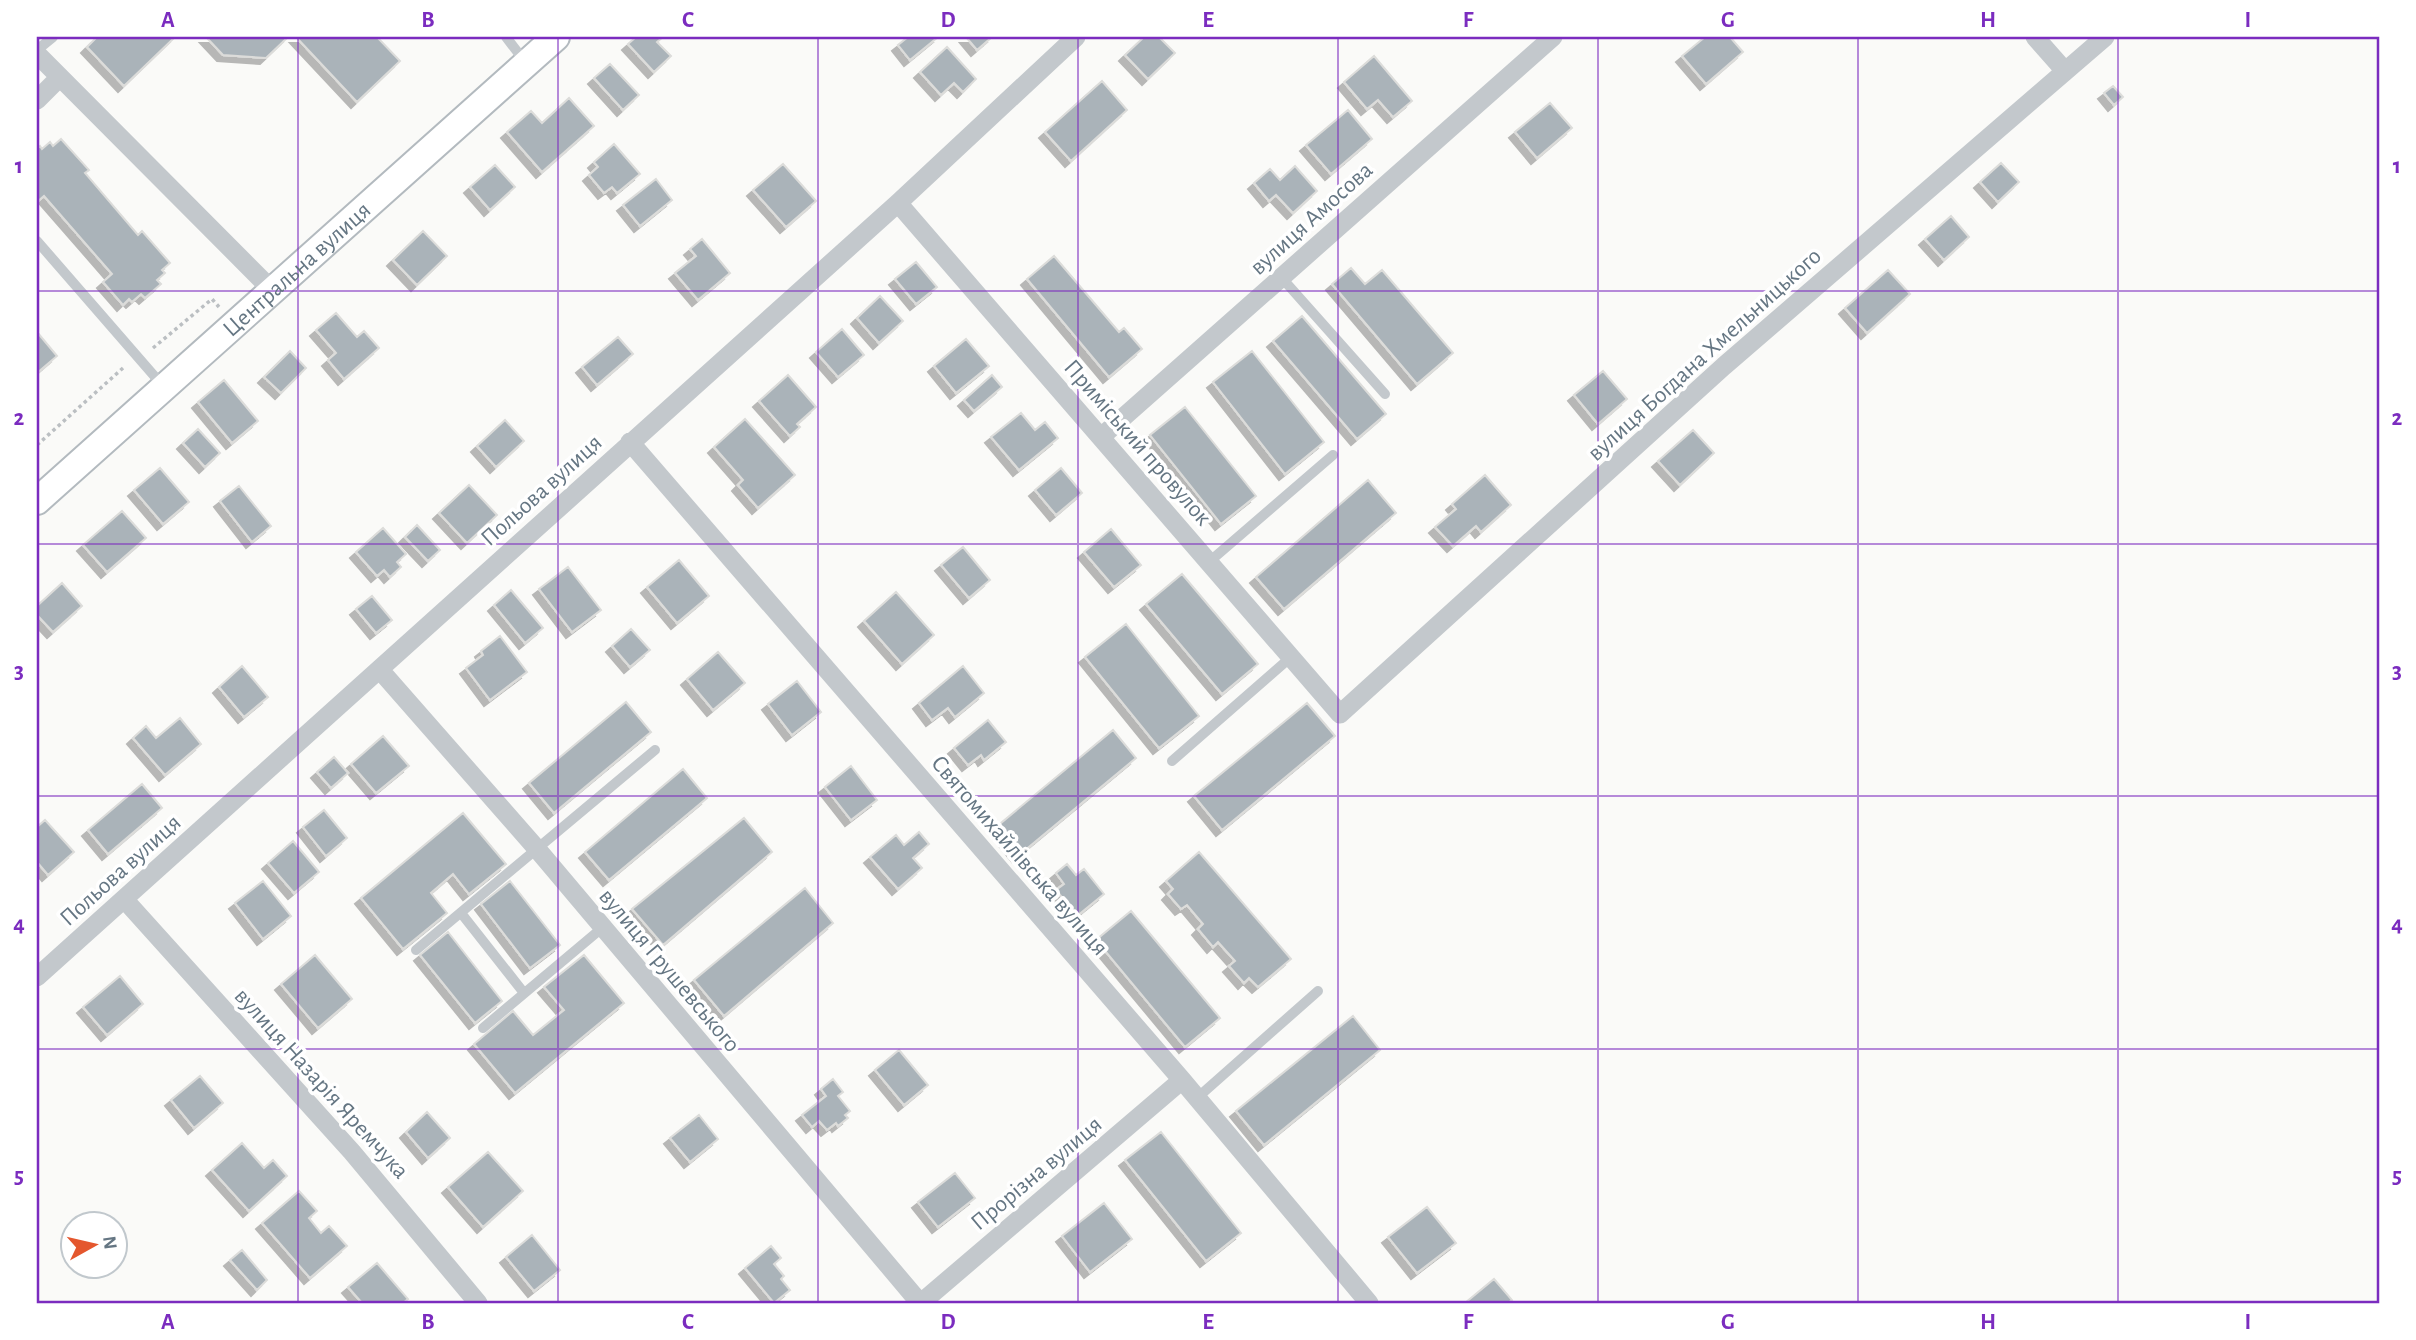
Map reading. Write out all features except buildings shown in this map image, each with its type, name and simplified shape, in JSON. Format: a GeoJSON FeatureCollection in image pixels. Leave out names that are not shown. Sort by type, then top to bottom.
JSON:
{"type":"FeatureCollection","features":[{"type":"Feature","properties":{"kind":"main road","name":"Центральна вулиця"},"geometry":{"type":"LineString","coordinates":[[37,501],[556,37]]}},
{"type":"Feature","properties":{"kind":"street","name":"Польова вулиця"},"geometry":{"type":"LineString","coordinates":[[37,977],[898,203],[1076,37]]}},
{"type":"Feature","properties":{"kind":"street","name":"вулиця Амосова"},"geometry":{"type":"LineString","coordinates":[[1101,437],[1553,37]]}},
{"type":"Feature","properties":{"kind":"street"},"geometry":{"type":"LineString","coordinates":[[2035,37],[2065,71]]}},
{"type":"Feature","properties":{"kind":"street","name":"вулиця Богдана Хмельницького"},"geometry":{"type":"LineString","coordinates":[[1340,714],[1724,366],[2105,37]]}},
{"type":"Feature","properties":{"kind":"street"},"geometry":{"type":"LineString","coordinates":[[37,52],[272,290]]}},
{"type":"Feature","properties":{"kind":"street"},"geometry":{"type":"LineString","coordinates":[[37,100],[60,77]]}},
{"type":"Feature","properties":{"kind":"street","name":"Приміський провулок"},"geometry":{"type":"LineString","coordinates":[[898,203],[1340,714]]}},
{"type":"Feature","properties":{"kind":"street","name":"Святомихайлівська вулиця"},"geometry":{"type":"LineString","coordinates":[[630,442],[1182,1080],[1369,1303]]}},
{"type":"Feature","properties":{"kind":"street","name":"вулиця Грушевського"},"geometry":{"type":"LineString","coordinates":[[380,670],[537,849],[920,1303]]}},
{"type":"Feature","properties":{"kind":"street","name":"вулиця Назарія Яремчука"},"geometry":{"type":"LineString","coordinates":[[124,899],[352,1152],[478,1303]]}},
{"type":"Feature","properties":{"kind":"street","name":"Прорізна вулиця"},"geometry":{"type":"LineString","coordinates":[[920,1303],[1182,1080]]}},
{"type":"Feature","properties":{"kind":"lane"},"geometry":{"type":"LineString","coordinates":[[37,52],[52,37]]}},
{"type":"Feature","properties":{"kind":"lane"},"geometry":{"type":"LineString","coordinates":[[506,37],[527,63]]}},
{"type":"Feature","properties":{"kind":"lane"},"geometry":{"type":"LineString","coordinates":[[37,242],[164,387]]}},
{"type":"Feature","properties":{"kind":"lane"},"geometry":{"type":"LineString","coordinates":[[1281,277],[1385,394]]}},
{"type":"Feature","properties":{"kind":"lane"},"geometry":{"type":"LineString","coordinates":[[1209,562],[1333,455]]}},
{"type":"Feature","properties":{"kind":"lane"},"geometry":{"type":"LineString","coordinates":[[1172,761],[1291,657]]}},
{"type":"Feature","properties":{"kind":"lane"},"geometry":{"type":"LineString","coordinates":[[416,950],[655,750]]}},
{"type":"Feature","properties":{"kind":"lane"},"geometry":{"type":"LineString","coordinates":[[461,913],[524,993]]}},
{"type":"Feature","properties":{"kind":"lane"},"geometry":{"type":"LineString","coordinates":[[483,1028],[602,928]]}},
{"type":"Feature","properties":{"kind":"lane"},"geometry":{"type":"LineString","coordinates":[[1196,1099],[1318,991]]}},
{"type":"Feature","properties":{"kind":"path"},"geometry":{"type":"LineString","coordinates":[[153,348],[212,299],[219,307],[228,300]]}},
{"type":"Feature","properties":{"kind":"path"},"geometry":{"type":"LineString","coordinates":[[37,445],[123,368]]}}]}
